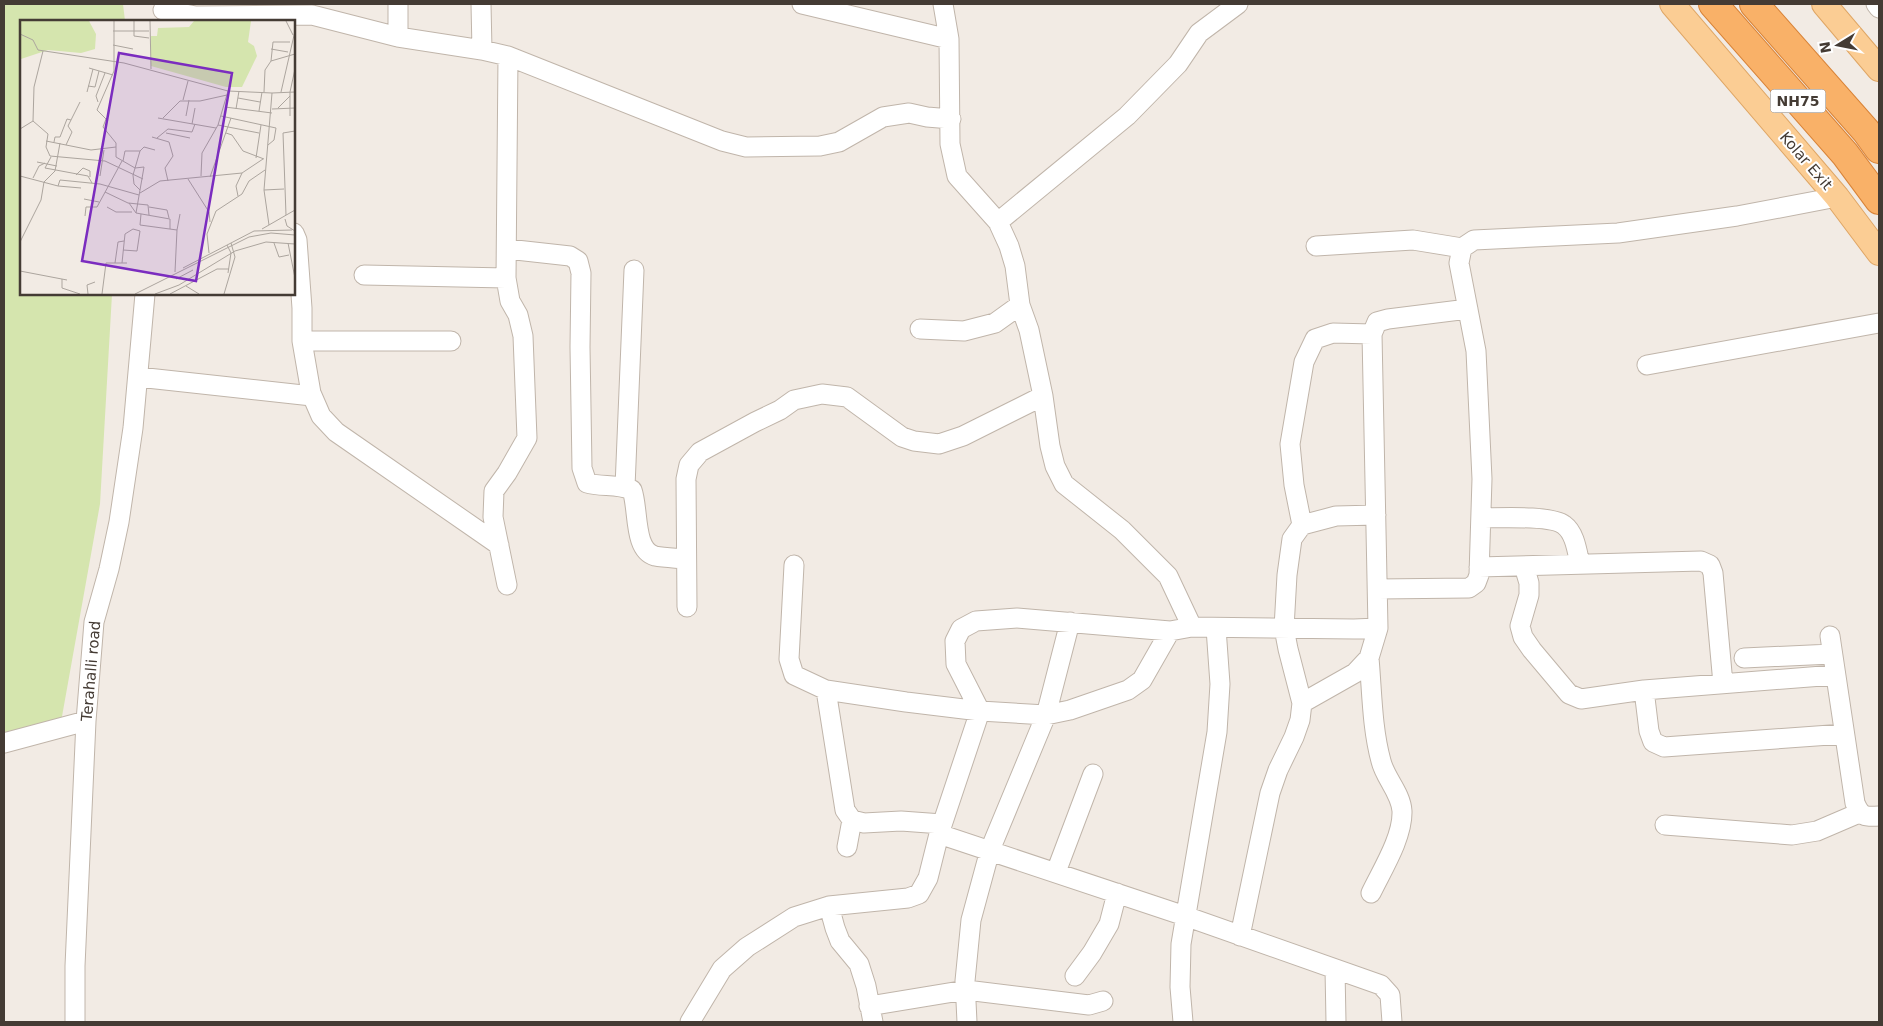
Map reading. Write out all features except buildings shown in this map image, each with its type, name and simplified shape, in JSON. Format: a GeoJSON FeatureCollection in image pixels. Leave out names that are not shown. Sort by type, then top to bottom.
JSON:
{"type":"FeatureCollection","features":[{"type":"Feature","properties":{"kind":"highway","name":"NH75"},"geometry":{"type":"LineString","coordinates":[[1713,4],[1844,154],[1879,200]]}},
{"type":"Feature","properties":{"kind":"highway","name":"NH75"},"geometry":{"type":"LineString","coordinates":[[1754,4],[1866,131],[1879,149]]}},
{"type":"Feature","properties":{"kind":"main road","name":"Kolar Exit"},"geometry":{"type":"LineString","coordinates":[[1672,4],[1837,197],[1879,253]]}},
{"type":"Feature","properties":{"kind":"main road"},"geometry":{"type":"LineString","coordinates":[[1824,4],[1879,69]]}},
{"type":"Feature","properties":{"kind":"street"},"geometry":{"type":"LineString","coordinates":[[398,4],[398,37]]}},
{"type":"Feature","properties":{"kind":"street"},"geometry":{"type":"LineString","coordinates":[[481,4],[482,50]]}},
{"type":"Feature","properties":{"kind":"street"},"geometry":{"type":"LineString","coordinates":[[802,4],[949,39]]}},
{"type":"Feature","properties":{"kind":"street"},"geometry":{"type":"LineString","coordinates":[[943,4],[949,39],[950,144],[957,176],[998,222],[1009,246],[1013,259],[1020,305],[1029,330],[1043,396],[1050,446],[1055,466],[1064,484],[1122,530],[1168,576],[1192,627]]}},
{"type":"Feature","properties":{"kind":"street"},"geometry":{"type":"LineString","coordinates":[[998,222],[1127,116],[1178,64],[1199,33],[1238,4]]}},
{"type":"Feature","properties":{"kind":"street"},"geometry":{"type":"LineString","coordinates":[[1876,4],[1879,8]]}},
{"type":"Feature","properties":{"kind":"street"},"geometry":{"type":"LineString","coordinates":[[163,12],[197,19],[312,9],[398,37],[508,56],[722,141],[746,147],[820,146],[839,142],[883,117],[909,113],[951,119]]}},
{"type":"Feature","properties":{"kind":"street"},"geometry":{"type":"LineString","coordinates":[[507,585],[493,517],[494,491],[507,474],[527,438],[524,336],[518,315],[510,301],[506,278],[508,56]]}},
{"type":"Feature","properties":{"kind":"street"},"geometry":{"type":"LineString","coordinates":[[1316,246],[1413,240],[1462,248],[1474,240],[1618,233],[1737,216],[1837,197]]}},
{"type":"Feature","properties":{"kind":"street"},"geometry":{"type":"LineString","coordinates":[[295,236],[302,308],[302,341],[312,396],[321,416],[336,432],[499,545]]}},
{"type":"Feature","properties":{"kind":"street"},"geometry":{"type":"LineString","coordinates":[[1378,589],[1469,588],[1476,583],[1480,567],[1482,479],[1476,352],[1460,263],[1462,248]]}},
{"type":"Feature","properties":{"kind":"street"},"geometry":{"type":"LineString","coordinates":[[506,249],[570,256],[578,261],[580,273],[582,468],[587,483],[625,487],[632,490],[635,498],[640,540],[646,552],[655,556],[686,559]]}},
{"type":"Feature","properties":{"kind":"street"},"geometry":{"type":"LineString","coordinates":[[625,487],[634,270]]}},
{"type":"Feature","properties":{"kind":"street"},"geometry":{"type":"LineString","coordinates":[[364,275],[506,278]]}},
{"type":"Feature","properties":{"kind":"street","name":"Terahalli road"},"geometry":{"type":"LineString","coordinates":[[75,1022],[74,966],[86,721],[94,622],[109,569],[119,522],[133,428],[146,295]]}},
{"type":"Feature","properties":{"kind":"street"},"geometry":{"type":"LineString","coordinates":[[920,329],[964,331],[995,323],[1020,305]]}},
{"type":"Feature","properties":{"kind":"street"},"geometry":{"type":"LineString","coordinates":[[1371,893],[1400,828],[1402,809],[1381,764],[1369,658],[1378,628],[1372,334],[1377,322],[1388,319],[1468,309]]}},
{"type":"Feature","properties":{"kind":"street"},"geometry":{"type":"LineString","coordinates":[[1647,365],[1879,323]]}},
{"type":"Feature","properties":{"kind":"street"},"geometry":{"type":"LineString","coordinates":[[1302,525],[1294,485],[1290,444],[1304,362],[1315,339],[1333,333],[1372,334]]}},
{"type":"Feature","properties":{"kind":"street"},"geometry":{"type":"LineString","coordinates":[[302,341],[452,341]]}},
{"type":"Feature","properties":{"kind":"street"},"geometry":{"type":"LineString","coordinates":[[138,377],[312,396]]}},
{"type":"Feature","properties":{"kind":"street"},"geometry":{"type":"LineString","coordinates":[[687,607],[686,479],[689,465],[700,452],[780,410],[794,400],[822,394],[847,397],[902,437],[914,441],[939,444],[963,436],[1043,396]]}},
{"type":"Feature","properties":{"kind":"street"},"geometry":{"type":"LineString","coordinates":[[1240,936],[1270,793],[1300,720],[1302,704],[1284,628],[1287,575],[1292,539],[1302,525],[1336,516],[1376,515]]}},
{"type":"Feature","properties":{"kind":"street"},"geometry":{"type":"LineString","coordinates":[[1481,518],[1548,519],[1563,524],[1573,537],[1580,564]]}},
{"type":"Feature","properties":{"kind":"street"},"geometry":{"type":"LineString","coordinates":[[1480,567],[1702,561],[1710,565],[1713,573],[1723,684]]}},
{"type":"Feature","properties":{"kind":"street"},"geometry":{"type":"LineString","coordinates":[[794,565],[789,660],[794,675],[826,690],[906,702],[1046,715],[1070,710],[1128,690],[1142,680],[1170,631]]}},
{"type":"Feature","properties":{"kind":"street"},"geometry":{"type":"LineString","coordinates":[[1524,566],[1529,583],[1529,594],[1520,626],[1523,637],[1569,694],[1581,699],[1644,690],[1835,675]]}},
{"type":"Feature","properties":{"kind":"street"},"geometry":{"type":"LineString","coordinates":[[690,1022],[722,970],[747,947],[794,916],[829,906],[908,898],[919,894],[928,878],[940,829],[980,710],[956,664],[955,642],[961,629],[976,621],[1018,618],[1170,631],[1192,627],[1378,628]]}},
{"type":"Feature","properties":{"kind":"street"},"geometry":{"type":"LineString","coordinates":[[967,1022],[966,990],[971,920],[990,850],[1046,715],[1070,622]]}},
{"type":"Feature","properties":{"kind":"street"},"geometry":{"type":"LineString","coordinates":[[1183,1022],[1180,987],[1181,944],[1217,732],[1220,684],[1216,628]]}},
{"type":"Feature","properties":{"kind":"street"},"geometry":{"type":"LineString","coordinates":[[1744,658],[1831,645],[1855,803],[1859,812],[1866,817],[1879,816]]}},
{"type":"Feature","properties":{"kind":"street"},"geometry":{"type":"LineString","coordinates":[[1302,704],[1355,673],[1369,658]]}},
{"type":"Feature","properties":{"kind":"street"},"geometry":{"type":"LineString","coordinates":[[826,690],[845,810],[852,820],[864,823],[901,821],[940,829],[990,850],[1186,916],[1381,986],[1390,995],[1392,1022]]}},
{"type":"Feature","properties":{"kind":"street"},"geometry":{"type":"LineString","coordinates":[[1644,690],[1649,731],[1653,742],[1664,747],[1844,734]]}},
{"type":"Feature","properties":{"kind":"street"},"geometry":{"type":"LineString","coordinates":[[4,743],[86,721]]}},
{"type":"Feature","properties":{"kind":"street"},"geometry":{"type":"LineString","coordinates":[[1056,872],[1093,774]]}},
{"type":"Feature","properties":{"kind":"street"},"geometry":{"type":"LineString","coordinates":[[1665,825],[1792,835],[1817,831],[1859,812]]}},
{"type":"Feature","properties":{"kind":"street"},"geometry":{"type":"LineString","coordinates":[[847,847],[852,820]]}},
{"type":"Feature","properties":{"kind":"street"},"geometry":{"type":"LineString","coordinates":[[1075,976],[1092,953],[1109,924],[1117,893]]}},
{"type":"Feature","properties":{"kind":"street"},"geometry":{"type":"LineString","coordinates":[[829,906],[840,941],[858,964],[866,986],[871,1014],[966,990],[1089,1005],[1103,1001]]}},
{"type":"Feature","properties":{"kind":"street"},"geometry":{"type":"LineString","coordinates":[[1335,969],[1336,1022]]}},
{"type":"Feature","properties":{"kind":"green space"},"geometry":{"type":"Polygon","coordinates":[[[4,4],[123,4],[125,20],[20,20],[20,295],[112,295],[100,504],[61,722],[4,733],[4,4]]]}}]}
